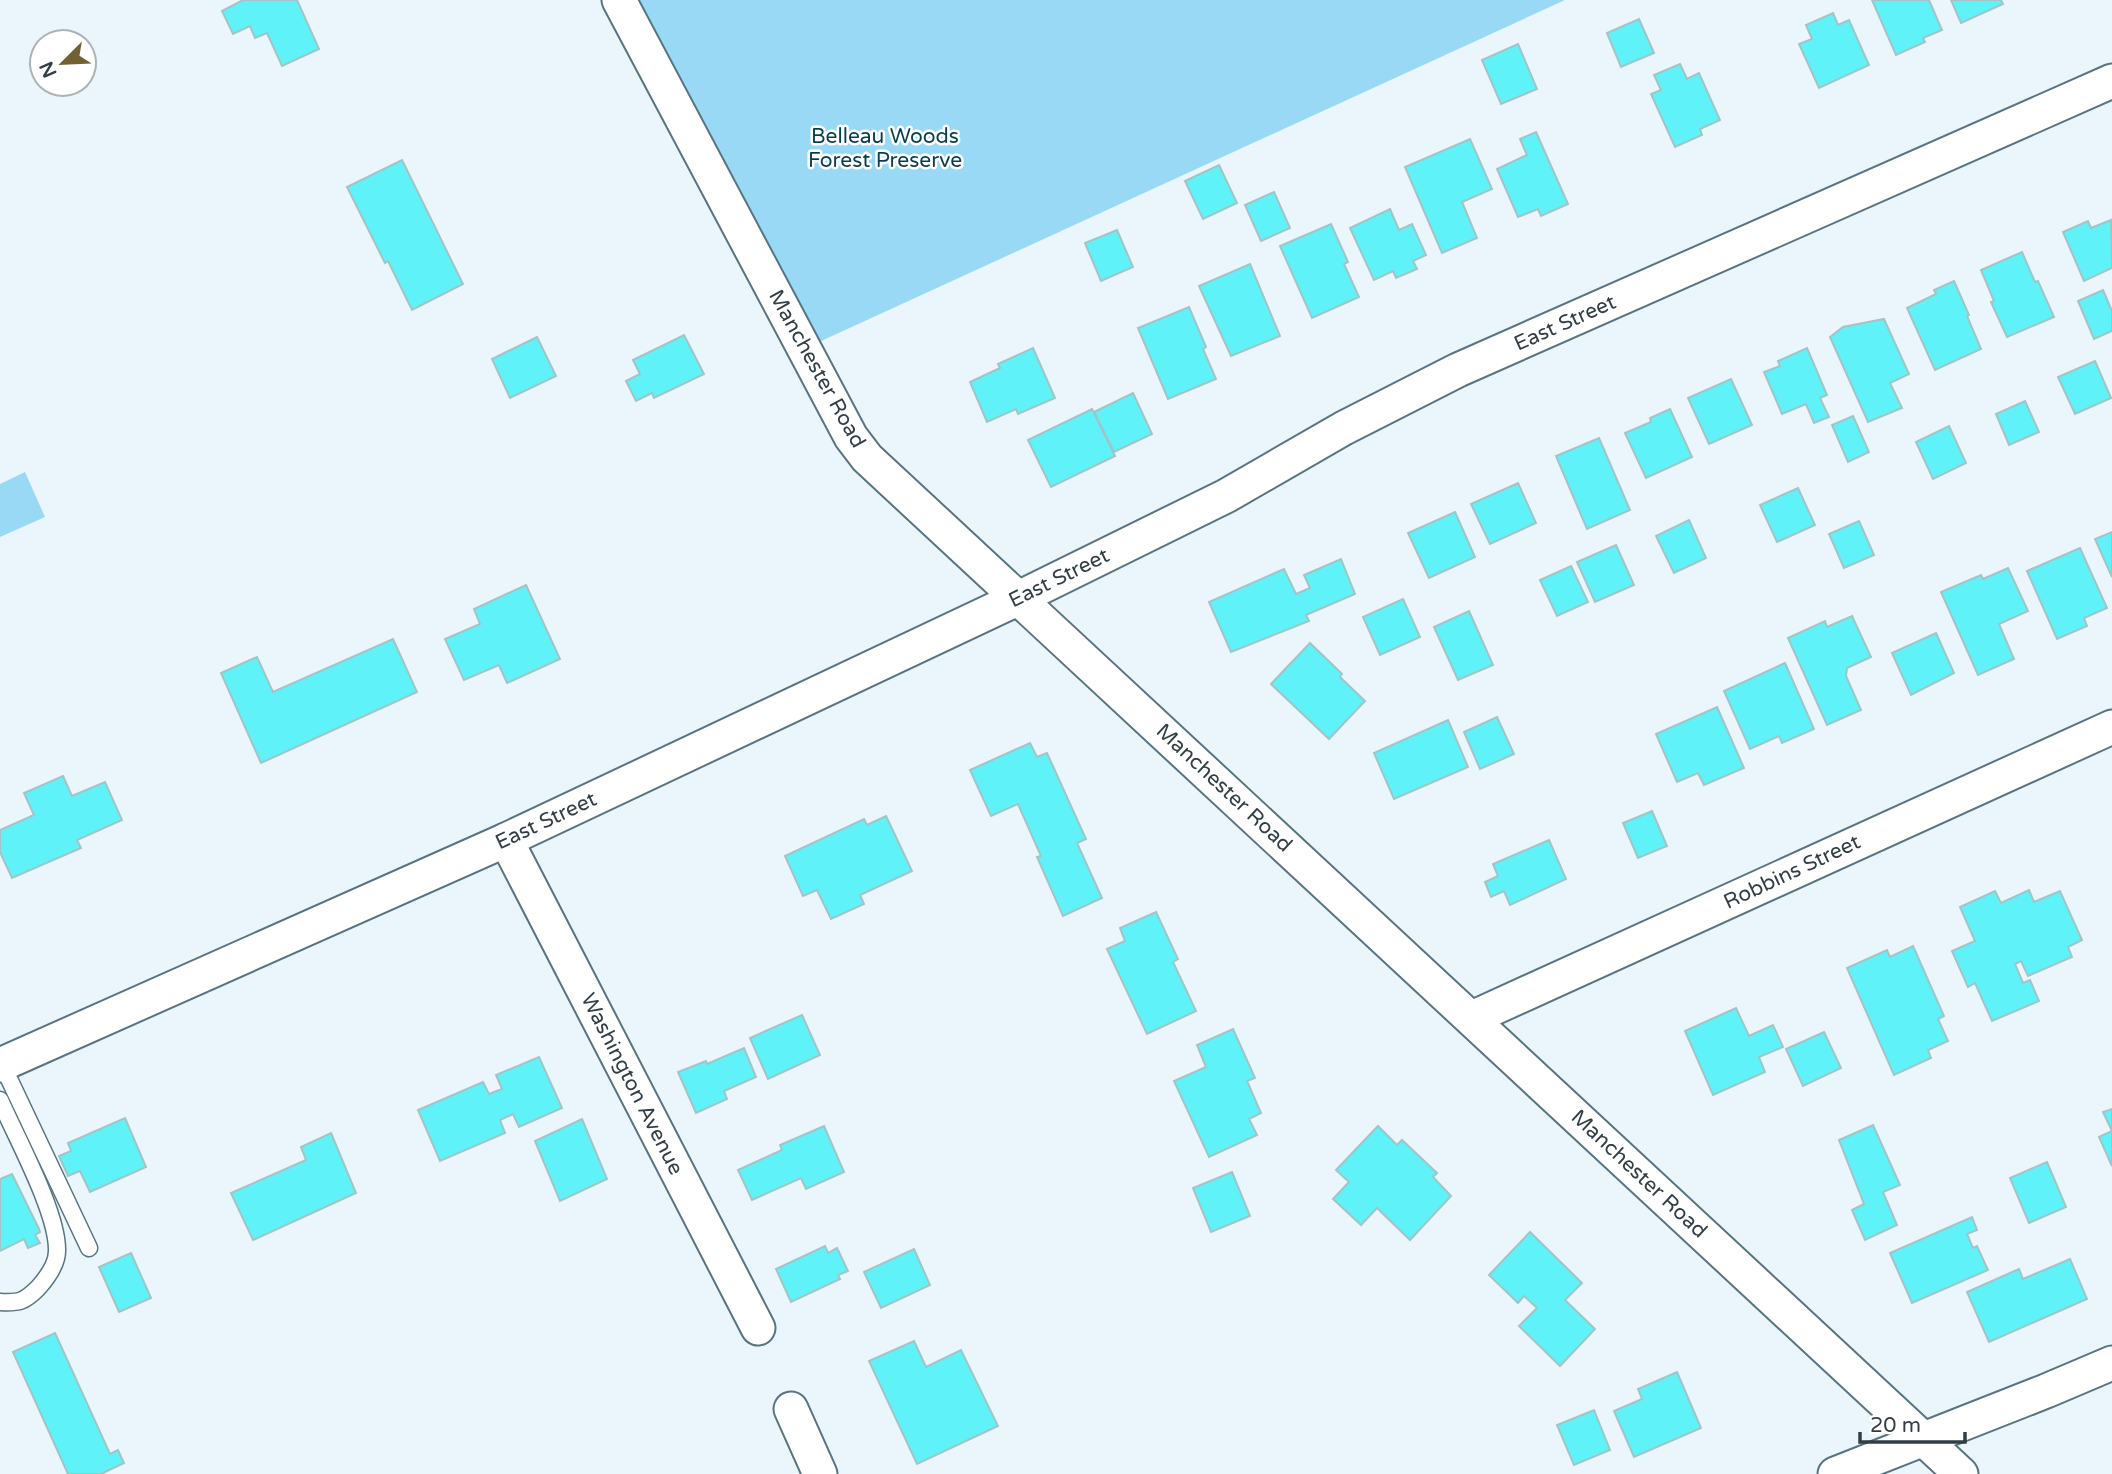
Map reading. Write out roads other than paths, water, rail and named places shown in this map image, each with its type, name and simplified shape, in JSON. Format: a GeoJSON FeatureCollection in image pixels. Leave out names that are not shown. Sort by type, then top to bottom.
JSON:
{"type":"FeatureCollection","features":[{"type":"Feature","properties":{"kind":"street","name":"Manchester Road"},"geometry":{"type":"LineString","coordinates":[[620,0],[851,437],[867,458],[1961,1474]]}},
{"type":"Feature","properties":{"kind":"street","name":"East Street"},"geometry":{"type":"LineString","coordinates":[[1,1064],[506,840],[1019,598],[1226,496],[1344,428],[1458,370],[2112,81]]}},
{"type":"Feature","properties":{"kind":"street","name":"Robbins Street"},"geometry":{"type":"LineString","coordinates":[[1472,1018],[2112,727]]}},
{"type":"Feature","properties":{"kind":"street","name":"Washington Avenue"},"geometry":{"type":"LineString","coordinates":[[506,840],[758,1328]]}},
{"type":"Feature","properties":{"kind":"street"},"geometry":{"type":"LineString","coordinates":[[1835,1474],[2112,1363]]}},
{"type":"Feature","properties":{"kind":"street"},"geometry":{"type":"LineString","coordinates":[[791,1409],[820,1474]]}},
{"type":"Feature","properties":{"kind":"lane"},"geometry":{"type":"LineString","coordinates":[[1,1064],[89,1248]]}},
{"type":"Feature","properties":{"kind":"lane"},"geometry":{"type":"LineString","coordinates":[[0,1100],[53,1220],[58,1253],[47,1278],[32,1294],[18,1303],[0,1302]]}},
{"type":"Feature","properties":{"kind":"park label","name":"Belleau Woods Forest Preserve"},"geometry":{"type":"Point","coordinates":[885,148]}}]}
